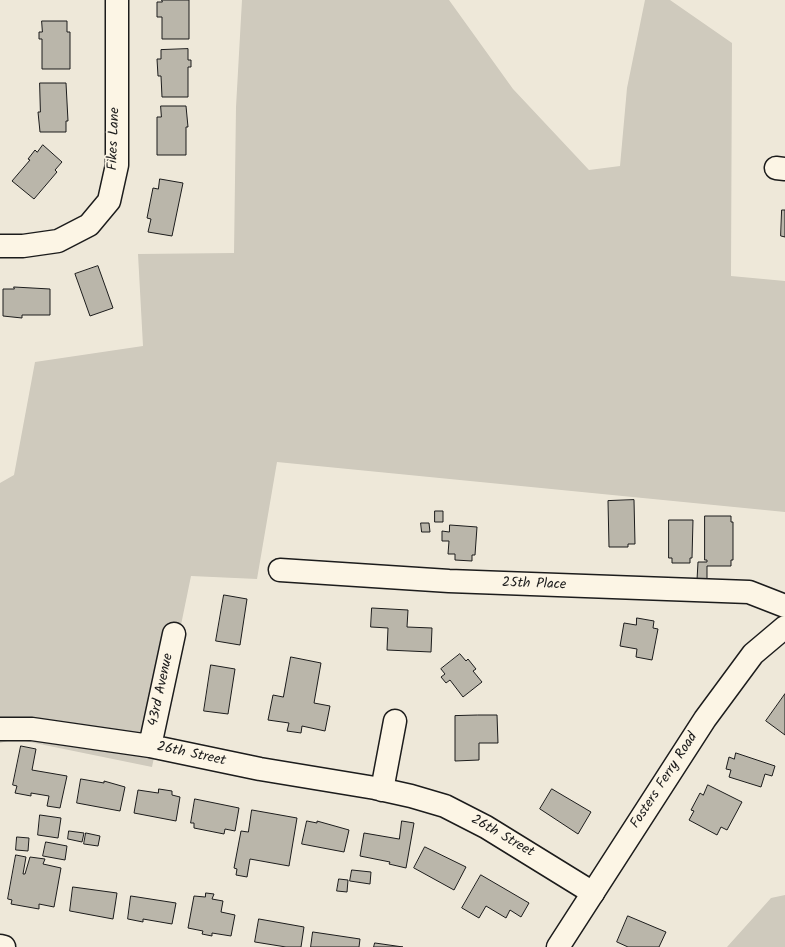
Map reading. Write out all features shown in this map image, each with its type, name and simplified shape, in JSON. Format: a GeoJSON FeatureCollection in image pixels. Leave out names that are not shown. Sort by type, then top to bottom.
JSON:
{"type":"FeatureCollection","features":[{"type":"Feature","properties":{"kind":"street","name":"Fikes Lane"},"geometry":{"type":"LineString","coordinates":[[0,246],[23,246],[58,241],[89,224],[109,201],[117,166],[117,0]]}},
{"type":"Feature","properties":{"kind":"street","name":"25th Place"},"geometry":{"type":"LineString","coordinates":[[280,570],[457,582],[749,592],[785,606]]}},
{"type":"Feature","properties":{"kind":"street","name":"Fosters Ferry Road"},"geometry":{"type":"LineString","coordinates":[[558,947],[705,719],[753,654],[785,627]]}},
{"type":"Feature","properties":{"kind":"street","name":"43rd Avenue"},"geometry":{"type":"LineString","coordinates":[[150,746],[174,634]]}},
{"type":"Feature","properties":{"kind":"street"},"geometry":{"type":"LineString","coordinates":[[382,790],[395,721]]}},
{"type":"Feature","properties":{"kind":"street","name":"26th Street"},"geometry":{"type":"LineString","coordinates":[[0,729],[32,729],[150,746],[260,769],[382,790],[445,806],[486,826],[593,893]]}},
{"type":"Feature","properties":{"kind":"street"},"geometry":{"type":"LineString","coordinates":[[0,946],[4,947]]}},
{"type":"Feature","properties":{"kind":"shaded area"},"geometry":{"type":"Polygon","coordinates":[[[242,0],[449,0],[513,89],[589,170],[620,166],[627,88],[645,0],[670,0],[732,43],[731,276],[785,281],[785,512],[277,462],[257,579],[191,576],[152,767],[15,739],[0,743],[0,483],[14,475],[35,362],[143,346],[138,254],[234,253],[236,107],[242,0]]]}},
{"type":"Feature","properties":{"kind":"shaded area"},"geometry":{"type":"Polygon","coordinates":[[[785,895],[785,947],[727,947],[771,898],[785,895]]]}},
{"type":"Feature","properties":{"kind":"building"},"geometry":{"type":"Polygon","coordinates":[[[162,0],[189,0],[189,39],[162,39],[162,17],[157,17],[157,2],[162,2],[162,0]]]}},
{"type":"Feature","properties":{"kind":"building"},"geometry":{"type":"Polygon","coordinates":[[[42,21],[67,21],[67,32],[70,32],[70,69],[42,69],[42,39],[39,39],[39,32],[42,32],[42,21]]]}},
{"type":"Feature","properties":{"kind":"building"},"geometry":{"type":"Polygon","coordinates":[[[188,49],[188,60],[191,60],[191,67],[188,67],[188,97],[162,97],[161,76],[158,76],[157,59],[161,59],[161,50],[188,49]]]}},
{"type":"Feature","properties":{"kind":"building"},"geometry":{"type":"Polygon","coordinates":[[[40,83],[66,83],[68,121],[66,121],[66,132],[40,132],[38,112],[40,112],[40,83]]]}},
{"type":"Feature","properties":{"kind":"building"},"geometry":{"type":"Polygon","coordinates":[[[161,106],[186,106],[188,127],[186,127],[186,155],[157,155],[157,117],[161,117],[161,106]]]}},
{"type":"Feature","properties":{"kind":"building"},"geometry":{"type":"Polygon","coordinates":[[[43,145],[62,162],[55,170],[57,172],[34,199],[12,181],[30,160],[28,159],[35,150],[37,152],[43,145]]]}},
{"type":"Feature","properties":{"kind":"building"},"geometry":{"type":"Polygon","coordinates":[[[160,179],[183,183],[172,236],[148,232],[151,219],[147,218],[153,188],[158,189],[160,179]]]}},
{"type":"Feature","properties":{"kind":"building"},"geometry":{"type":"Polygon","coordinates":[[[782,210],[785,210],[785,237],[781,236],[782,210]]]}},
{"type":"Feature","properties":{"kind":"building"},"geometry":{"type":"Polygon","coordinates":[[[98,266],[113,308],[90,316],[75,274],[98,266]]]}},
{"type":"Feature","properties":{"kind":"building"},"geometry":{"type":"Polygon","coordinates":[[[14,287],[50,289],[50,315],[22,315],[22,318],[3,316],[3,289],[14,289],[14,287]]]}},
{"type":"Feature","properties":{"kind":"building"},"geometry":{"type":"Polygon","coordinates":[[[634,500],[635,544],[628,544],[628,547],[609,547],[608,501],[634,500]]]}},
{"type":"Feature","properties":{"kind":"building"},"geometry":{"type":"Polygon","coordinates":[[[435,511],[443,511],[443,522],[435,522],[435,511]]]}},
{"type":"Feature","properties":{"kind":"building"},"geometry":{"type":"Polygon","coordinates":[[[705,516],[731,516],[731,522],[733,522],[733,560],[731,560],[731,566],[707,566],[707,580],[697,580],[698,562],[707,562],[707,560],[705,560],[705,516]]]}},
{"type":"Feature","properties":{"kind":"building"},"geometry":{"type":"Polygon","coordinates":[[[669,520],[693,520],[692,558],[690,558],[690,563],[672,563],[672,558],[669,558],[669,520]]]}},
{"type":"Feature","properties":{"kind":"building"},"geometry":{"type":"Polygon","coordinates":[[[421,523],[429,523],[430,532],[422,532],[421,523]]]}},
{"type":"Feature","properties":{"kind":"building"},"geometry":{"type":"Polygon","coordinates":[[[450,525],[477,527],[475,555],[472,555],[472,561],[455,560],[455,554],[448,554],[449,541],[442,541],[442,531],[449,532],[450,525]]]}},
{"type":"Feature","properties":{"kind":"building"},"geometry":{"type":"Polygon","coordinates":[[[224,595],[247,599],[240,645],[216,641],[224,595]]]}},
{"type":"Feature","properties":{"kind":"building"},"geometry":{"type":"Polygon","coordinates":[[[372,608],[408,610],[407,627],[432,628],[431,652],[387,650],[388,628],[371,627],[372,608]]]}},
{"type":"Feature","properties":{"kind":"building"},"geometry":{"type":"Polygon","coordinates":[[[637,618],[654,621],[653,628],[658,629],[652,660],[636,657],[637,649],[620,646],[624,623],[636,625],[637,618]]]}},
{"type":"Feature","properties":{"kind":"building"},"geometry":{"type":"Polygon","coordinates":[[[460,654],[466,661],[468,659],[476,669],[473,671],[482,682],[463,697],[450,680],[446,683],[441,677],[445,674],[441,669],[460,654]]]}},
{"type":"Feature","properties":{"kind":"building"},"geometry":{"type":"Polygon","coordinates":[[[291,657],[321,663],[314,703],[330,706],[325,731],[302,726],[301,733],[287,731],[289,723],[268,720],[273,695],[283,697],[291,657]]]}},
{"type":"Feature","properties":{"kind":"building"},"geometry":{"type":"Polygon","coordinates":[[[211,665],[235,669],[228,714],[204,711],[211,665]]]}},
{"type":"Feature","properties":{"kind":"building"},"geometry":{"type":"Polygon","coordinates":[[[785,694],[785,735],[766,721],[785,694]]]}},
{"type":"Feature","properties":{"kind":"building"},"geometry":{"type":"Polygon","coordinates":[[[497,715],[498,743],[479,743],[479,760],[455,761],[455,716],[497,715]]]}},
{"type":"Feature","properties":{"kind":"building"},"geometry":{"type":"Polygon","coordinates":[[[21,746],[36,749],[32,770],[67,776],[60,808],[47,806],[49,796],[31,793],[31,796],[15,793],[17,786],[13,785],[21,746]]]}},
{"type":"Feature","properties":{"kind":"building"},"geometry":{"type":"Polygon","coordinates":[[[736,753],[775,766],[772,776],[765,774],[761,787],[729,777],[731,770],[726,769],[729,757],[734,759],[736,753]]]}},
{"type":"Feature","properties":{"kind":"building"},"geometry":{"type":"Polygon","coordinates":[[[81,779],[104,783],[104,781],[125,787],[120,811],[77,803],[81,779]]]}},
{"type":"Feature","properties":{"kind":"building"},"geometry":{"type":"Polygon","coordinates":[[[708,785],[742,802],[727,830],[721,827],[717,835],[689,820],[694,811],[691,810],[700,793],[703,795],[708,785]]]}},
{"type":"Feature","properties":{"kind":"building"},"geometry":{"type":"Polygon","coordinates":[[[159,789],[172,791],[172,795],[180,797],[176,821],[134,813],[138,790],[158,793],[159,789]]]}},
{"type":"Feature","properties":{"kind":"building"},"geometry":{"type":"Polygon","coordinates":[[[552,789],[591,812],[578,834],[540,809],[552,789]]]}},
{"type":"Feature","properties":{"kind":"building"},"geometry":{"type":"Polygon","coordinates":[[[195,799],[239,808],[235,831],[225,829],[224,834],[194,828],[194,823],[191,823],[195,799]]]}},
{"type":"Feature","properties":{"kind":"building"},"geometry":{"type":"Polygon","coordinates":[[[252,810],[297,818],[289,866],[250,859],[247,877],[236,875],[237,869],[234,868],[241,831],[248,832],[252,810]]]}},
{"type":"Feature","properties":{"kind":"building"},"geometry":{"type":"Polygon","coordinates":[[[40,815],[61,818],[58,838],[38,835],[40,815]]]}},
{"type":"Feature","properties":{"kind":"building"},"geometry":{"type":"Polygon","coordinates":[[[307,821],[317,823],[317,821],[349,830],[344,852],[302,844],[307,821]]]}},
{"type":"Feature","properties":{"kind":"building"},"geometry":{"type":"Polygon","coordinates":[[[402,821],[414,823],[406,868],[389,864],[390,862],[360,856],[364,833],[399,839],[402,821]]]}},
{"type":"Feature","properties":{"kind":"building"},"geometry":{"type":"Polygon","coordinates":[[[69,831],[84,833],[82,842],[68,839],[69,831]]]}},
{"type":"Feature","properties":{"kind":"building"},"geometry":{"type":"Polygon","coordinates":[[[86,833],[100,836],[98,846],[84,844],[86,833]]]}},
{"type":"Feature","properties":{"kind":"building"},"geometry":{"type":"Polygon","coordinates":[[[17,837],[29,838],[28,851],[16,850],[17,837]]]}},
{"type":"Feature","properties":{"kind":"building"},"geometry":{"type":"Polygon","coordinates":[[[46,842],[67,846],[65,860],[43,856],[46,842]]]}},
{"type":"Feature","properties":{"kind":"building"},"geometry":{"type":"Polygon","coordinates":[[[425,847],[466,867],[454,890],[414,868],[425,847]]]}},
{"type":"Feature","properties":{"kind":"building"},"geometry":{"type":"Polygon","coordinates":[[[16,855],[26,857],[23,874],[25,874],[30,857],[45,859],[43,864],[61,868],[54,907],[39,904],[39,909],[11,904],[12,900],[8,899],[16,855]]]}},
{"type":"Feature","properties":{"kind":"building"},"geometry":{"type":"Polygon","coordinates":[[[352,870],[371,872],[370,884],[350,881],[352,870]]]}},
{"type":"Feature","properties":{"kind":"building"},"geometry":{"type":"Polygon","coordinates":[[[481,875],[529,903],[521,917],[510,910],[506,918],[486,906],[479,918],[462,908],[481,875]]]}},
{"type":"Feature","properties":{"kind":"building"},"geometry":{"type":"Polygon","coordinates":[[[339,879],[348,880],[347,892],[337,891],[339,879]]]}},
{"type":"Feature","properties":{"kind":"building"},"geometry":{"type":"Polygon","coordinates":[[[73,887],[117,893],[113,919],[70,911],[73,887]]]}},
{"type":"Feature","properties":{"kind":"building"},"geometry":{"type":"Polygon","coordinates":[[[206,893],[214,894],[212,899],[223,901],[221,912],[235,915],[231,936],[212,933],[212,936],[202,934],[203,931],[188,928],[194,896],[205,897],[206,893]]]}},
{"type":"Feature","properties":{"kind":"building"},"geometry":{"type":"Polygon","coordinates":[[[131,896],[176,903],[172,924],[143,919],[143,922],[128,919],[131,896]]]}},
{"type":"Feature","properties":{"kind":"building"},"geometry":{"type":"Polygon","coordinates":[[[628,916],[666,932],[659,947],[628,947],[617,942],[628,916]]]}},
{"type":"Feature","properties":{"kind":"building"},"geometry":{"type":"Polygon","coordinates":[[[259,919],[304,927],[301,947],[286,947],[255,942],[259,919]]]}},
{"type":"Feature","properties":{"kind":"building"},"geometry":{"type":"Polygon","coordinates":[[[313,932],[360,939],[359,947],[311,947],[313,932]]]}},
{"type":"Feature","properties":{"kind":"building"},"geometry":{"type":"Polygon","coordinates":[[[375,943],[403,947],[374,947],[375,943]]]}}]}
